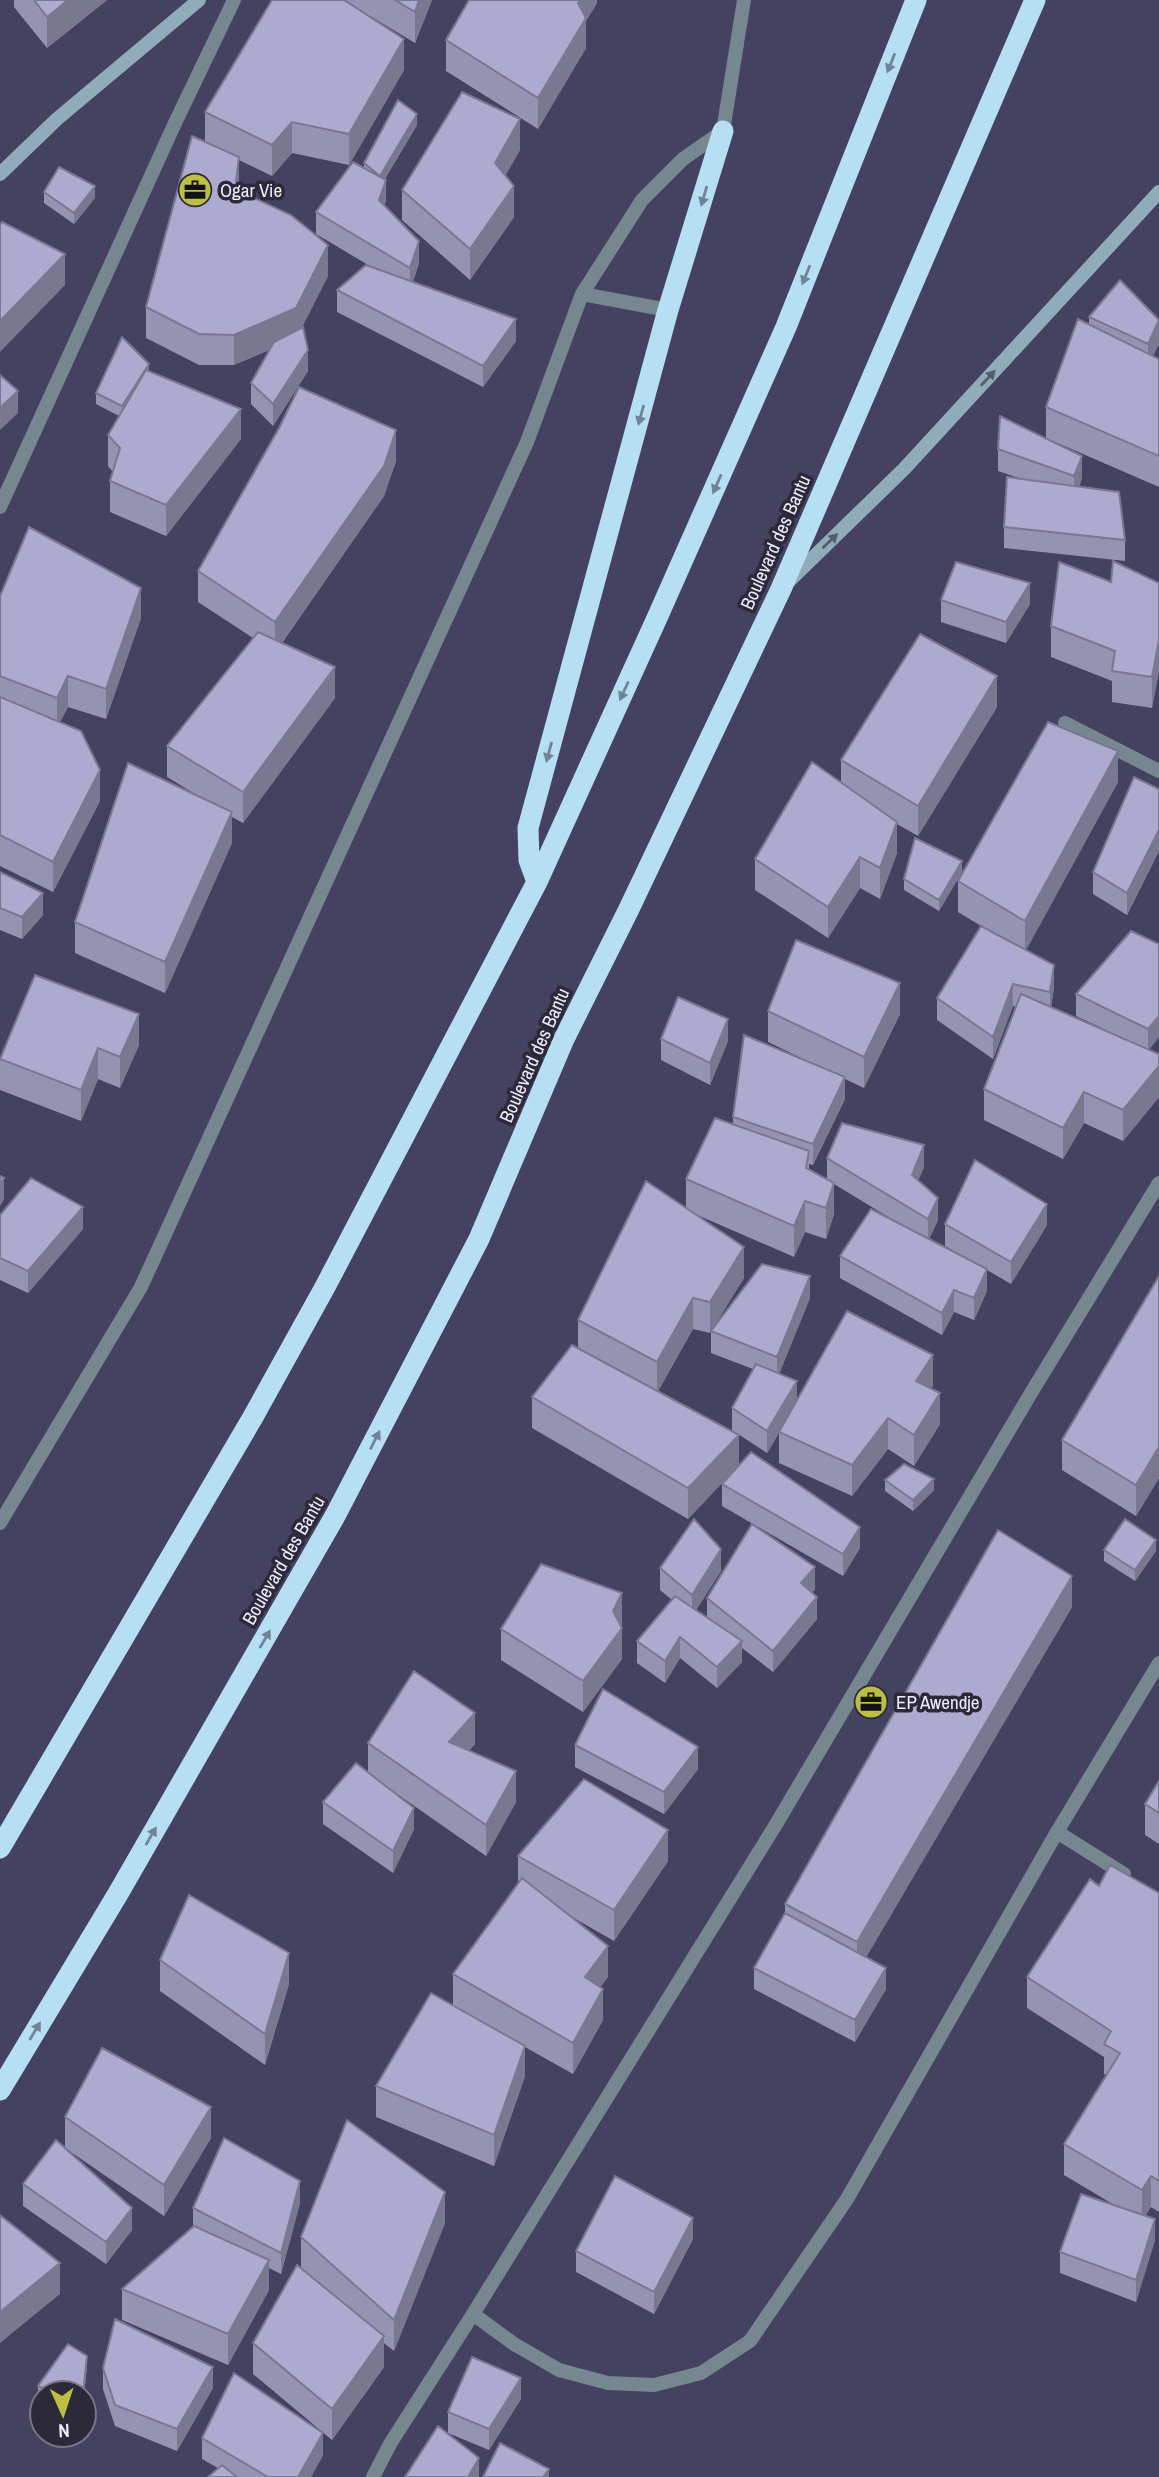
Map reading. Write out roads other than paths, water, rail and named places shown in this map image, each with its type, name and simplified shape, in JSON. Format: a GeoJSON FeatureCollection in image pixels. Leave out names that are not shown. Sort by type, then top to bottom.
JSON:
{"type":"FeatureCollection","features":[{"type":"Feature","properties":{"kind":"highway"},"geometry":{"type":"LineString","coordinates":[[0,1848],[253,1417],[325,1287],[537,882],[652,631],[786,327],[916,0]]}},
{"type":"Feature","properties":{"kind":"highway","name":"Boulevard des Bantu"},"geometry":{"type":"LineString","coordinates":[[0,2090],[119,1892],[335,1516],[479,1240],[564,1039],[781,589],[1035,0]]}},
{"type":"Feature","properties":{"kind":"highway"},"geometry":{"type":"LineString","coordinates":[[537,882],[530,860],[528,828],[668,310],[723,131]]}},
{"type":"Feature","properties":{"kind":"main road"},"geometry":{"type":"LineString","coordinates":[[0,174],[57,120],[199,0]]}},
{"type":"Feature","properties":{"kind":"main road"},"geometry":{"type":"LineString","coordinates":[[781,589],[904,469],[1159,192]]}},
{"type":"Feature","properties":{"kind":"street"},"geometry":{"type":"LineString","coordinates":[[0,507],[175,122],[234,0]]}},
{"type":"Feature","properties":{"kind":"street"},"geometry":{"type":"LineString","coordinates":[[0,1523],[141,1287],[527,442],[582,294],[642,200],[683,159],[723,131],[744,0]]}},
{"type":"Feature","properties":{"kind":"street"},"geometry":{"type":"LineString","coordinates":[[582,294],[668,310]]}},
{"type":"Feature","properties":{"kind":"street"},"geometry":{"type":"LineString","coordinates":[[1065,723],[1159,771]]}},
{"type":"Feature","properties":{"kind":"street"},"geometry":{"type":"LineString","coordinates":[[373,2477],[390,2444],[775,1826],[1031,1393],[1159,1183]]}},
{"type":"Feature","properties":{"kind":"street"},"geometry":{"type":"LineString","coordinates":[[473,2314],[514,2344],[559,2370],[608,2383],[654,2385],[701,2374],[750,2341],[847,2199],[1057,1832],[1159,1663]]}},
{"type":"Feature","properties":{"kind":"street"},"geometry":{"type":"LineString","coordinates":[[1057,1832],[1138,1882]]}},
{"type":"Feature","properties":{"kind":"place","name":"Ogar Vie"},"geometry":{"type":"Point","coordinates":[195,190]}},
{"type":"Feature","properties":{"kind":"place","name":"EP Awendje"},"geometry":{"type":"Point","coordinates":[871,1702]}}]}
